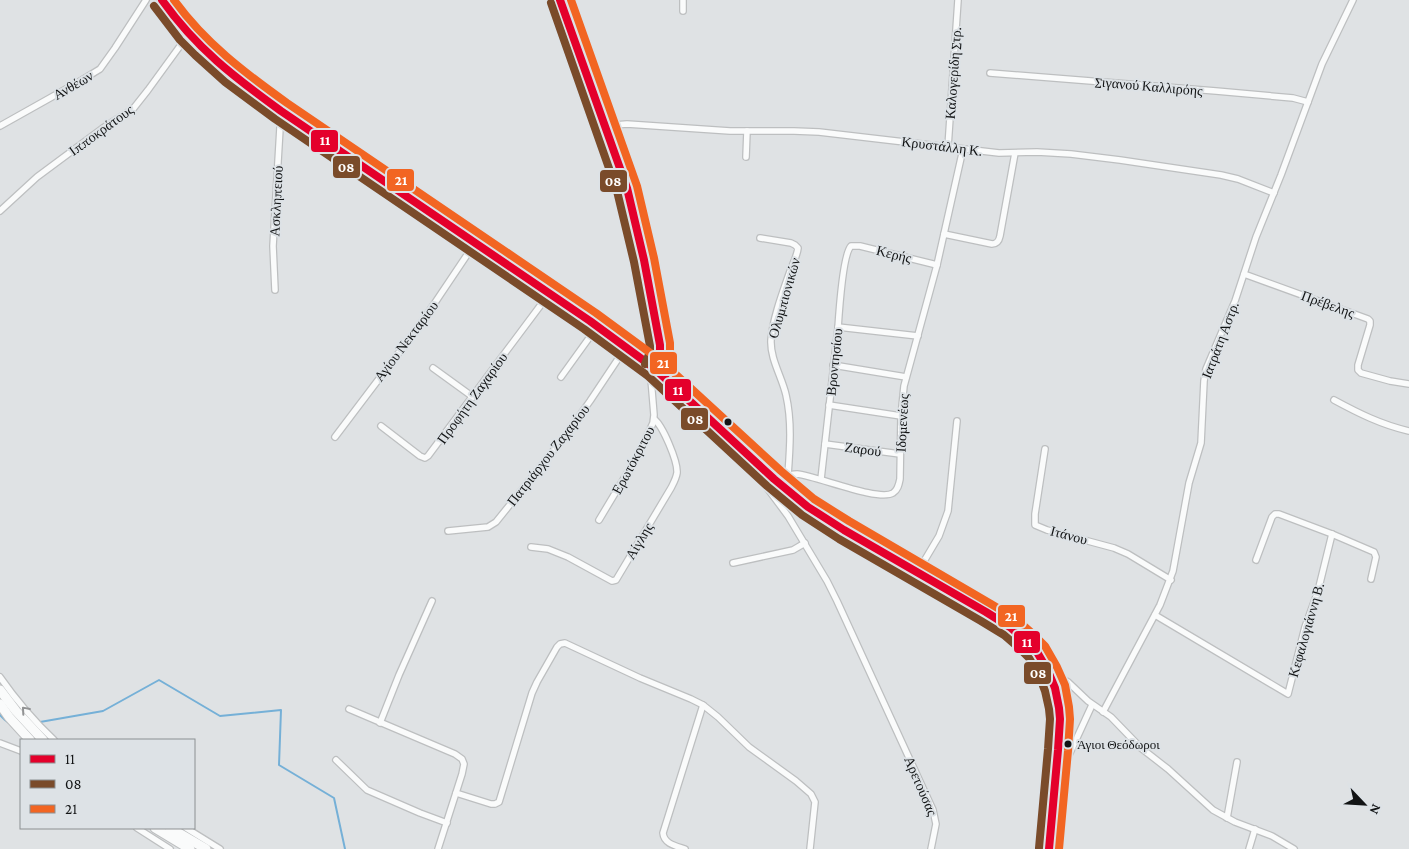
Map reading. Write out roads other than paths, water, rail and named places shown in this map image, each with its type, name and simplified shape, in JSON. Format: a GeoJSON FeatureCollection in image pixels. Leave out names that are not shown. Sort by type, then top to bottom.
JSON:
{"type":"FeatureCollection","features":[{"type":"Feature","properties":{"kind":"main road"},"geometry":{"type":"LineString","coordinates":[[162,0],[188,35],[222,68],[281,111],[626,347],[671,382],[774,479],[798,499],[820,515],[986,612],[1015,631],[1026,641],[1037,652],[1052,678],[1058,699],[1060,719],[1049,849]]}},
{"type":"Feature","properties":{"kind":"main road"},"geometry":{"type":"LineString","coordinates":[[0,690],[16,711],[42,739]]}},
{"type":"Feature","properties":{"kind":"main road"},"geometry":{"type":"LineString","coordinates":[[0,704],[27,739]]}},
{"type":"Feature","properties":{"kind":"main road"},"geometry":{"type":"LineString","coordinates":[[157,829],[190,849]]}},
{"type":"Feature","properties":{"kind":"main road"},"geometry":{"type":"LineString","coordinates":[[172,829],[206,849]]}},
{"type":"Feature","properties":{"kind":"street","name":"Ανθέων"},"geometry":{"type":"LineString","coordinates":[[0,126],[100,68],[146,0]]}},
{"type":"Feature","properties":{"kind":"street","name":"Ερωτόκριτου"},"geometry":{"type":"LineString","coordinates":[[560,0],[627,188],[650,287],[660,345],[660,354],[651,379],[654,419],[645,442],[599,520]]}},
{"type":"Feature","properties":{"kind":"street"},"geometry":{"type":"LineString","coordinates":[[682,11],[683,0]]}},
{"type":"Feature","properties":{"kind":"street","name":"Καλογερίδη Στρ."},"geometry":{"type":"LineString","coordinates":[[948,147],[958,0]]}},
{"type":"Feature","properties":{"kind":"street","name":"Ιατράτη Αστρ."},"geometry":{"type":"LineString","coordinates":[[1103,712],[1155,615],[1171,580],[1189,483],[1202,434],[1206,369],[1232,307],[1261,224],[1327,52],[1353,0]]}},
{"type":"Feature","properties":{"kind":"street","name":"Ιπποκράτους"},"geometry":{"type":"LineString","coordinates":[[0,211],[37,177],[103,128],[133,109],[188,35]]}},
{"type":"Feature","properties":{"kind":"street","name":"Σιγανού Καλλιρόης"},"geometry":{"type":"LineString","coordinates":[[990,73],[1293,98],[1308,102]]}},
{"type":"Feature","properties":{"kind":"street","name":"Ασκληπειού"},"geometry":{"type":"LineString","coordinates":[[275,290],[273,246],[281,111]]}},
{"type":"Feature","properties":{"kind":"street","name":"Κρυστάλλη Κ."},"geometry":{"type":"LineString","coordinates":[[605,128],[620,124],[639,124],[747,132],[819,132],[999,153],[1037,152],[1081,155],[1197,171],[1238,179],[1274,193]]}},
{"type":"Feature","properties":{"kind":"street"},"geometry":{"type":"LineString","coordinates":[[746,157],[747,132]]}},
{"type":"Feature","properties":{"kind":"street","name":"Ιδομενέως"},"geometry":{"type":"LineString","coordinates":[[774,479],[788,475],[801,475],[856,490],[882,494],[894,492],[899,483],[901,416],[906,376],[937,265],[963,149]]}},
{"type":"Feature","properties":{"kind":"street"},"geometry":{"type":"LineString","coordinates":[[944,234],[992,244],[997,243],[1000,236],[1015,153]]}},
{"type":"Feature","properties":{"kind":"street","name":"Ολυμπιονικών"},"geometry":{"type":"LineString","coordinates":[[760,238],[791,243],[798,248],[773,326],[771,341],[773,356],[784,388],[788,408],[790,436],[788,475]]}},
{"type":"Feature","properties":{"kind":"street","name":"Αγίου Νεκταρίου"},"geometry":{"type":"LineString","coordinates":[[335,437],[417,328],[475,243]]}},
{"type":"Feature","properties":{"kind":"street","name":"Κερής"},"geometry":{"type":"LineString","coordinates":[[851,246],[860,246],[937,265]]}},
{"type":"Feature","properties":{"kind":"street","name":"Βροντησίου"},"geometry":{"type":"LineString","coordinates":[[821,479],[847,253],[851,246]]}},
{"type":"Feature","properties":{"kind":"street","name":"Πρέβελης"},"geometry":{"type":"LineString","coordinates":[[1244,274],[1368,319],[1370,325],[1358,370],[1364,374],[1409,384]]}},
{"type":"Feature","properties":{"kind":"street","name":"Προφήτη Ζαχαρίου"},"geometry":{"type":"LineString","coordinates":[[381,426],[418,455],[427,457],[431,454],[549,294]]}},
{"type":"Feature","properties":{"kind":"street"},"geometry":{"type":"LineString","coordinates":[[561,377],[597,327]]}},
{"type":"Feature","properties":{"kind":"street"},"geometry":{"type":"LineString","coordinates":[[838,327],[918,336]]}},
{"type":"Feature","properties":{"kind":"street","name":"Πατριάρχου Ζαχαρίου"},"geometry":{"type":"LineString","coordinates":[[448,532],[488,527],[496,522],[565,436],[626,347]]}},
{"type":"Feature","properties":{"kind":"street"},"geometry":{"type":"LineString","coordinates":[[833,365],[906,376]]}},
{"type":"Feature","properties":{"kind":"street"},"geometry":{"type":"LineString","coordinates":[[433,368],[473,397]]}},
{"type":"Feature","properties":{"kind":"street"},"geometry":{"type":"LineString","coordinates":[[1334,400],[1381,423],[1409,431]]}},
{"type":"Feature","properties":{"kind":"street"},"geometry":{"type":"LineString","coordinates":[[829,405],[901,416]]}},
{"type":"Feature","properties":{"kind":"street","name":"Αίγλης"},"geometry":{"type":"LineString","coordinates":[[531,546],[554,551],[612,581],[616,580],[671,488],[676,475],[676,468],[666,435],[659,423],[654,419]]}},
{"type":"Feature","properties":{"kind":"street"},"geometry":{"type":"LineString","coordinates":[[918,573],[939,536],[948,511],[957,421]]}},
{"type":"Feature","properties":{"kind":"street","name":"Ζαρού"},"geometry":{"type":"LineString","coordinates":[[825,444],[900,454]]}},
{"type":"Feature","properties":{"kind":"street","name":"Ιτάνου"},"geometry":{"type":"LineString","coordinates":[[1045,449],[1034,519],[1035,525],[1114,548],[1128,554],[1171,580]]}},
{"type":"Feature","properties":{"kind":"street","name":"Αρετούσας"},"geometry":{"type":"LineString","coordinates":[[757,463],[756,473],[788,516],[837,601],[933,810],[936,824],[931,849]]}},
{"type":"Feature","properties":{"kind":"street"},"geometry":{"type":"LineString","coordinates":[[1256,560],[1270,521],[1275,514],[1279,514],[1374,552],[1376,557],[1371,578]]}},
{"type":"Feature","properties":{"kind":"street","name":"Κεφαλογιάννη Β."},"geometry":{"type":"LineString","coordinates":[[1155,615],[1288,694],[1304,627],[1318,590],[1332,534]]}},
{"type":"Feature","properties":{"kind":"street"},"geometry":{"type":"LineString","coordinates":[[733,563],[793,550],[805,543]]}},
{"type":"Feature","properties":{"kind":"street"},"geometry":{"type":"LineString","coordinates":[[380,723],[402,667],[432,601]]}},
{"type":"Feature","properties":{"kind":"street"},"geometry":{"type":"LineString","coordinates":[[456,793],[491,804],[499,802],[535,686],[555,650],[562,643],[703,705],[749,747],[796,781],[813,796],[815,807],[810,849]]}},
{"type":"Feature","properties":{"kind":"street"},"geometry":{"type":"LineString","coordinates":[[0,677],[21,705],[53,739]]}},
{"type":"Feature","properties":{"kind":"street"},"geometry":{"type":"LineString","coordinates":[[1052,678],[1061,678],[1068,682],[1092,705],[1116,722],[1141,748],[1168,769],[1213,810],[1227,818],[1281,840],[1294,849]]}},
{"type":"Feature","properties":{"kind":"street"},"geometry":{"type":"LineString","coordinates":[[685,849],[666,841],[663,833],[703,705]]}},
{"type":"Feature","properties":{"kind":"street"},"geometry":{"type":"LineString","coordinates":[[1057,763],[1066,759],[1069,755],[1092,705]]}},
{"type":"Feature","properties":{"kind":"street"},"geometry":{"type":"LineString","coordinates":[[349,709],[447,751],[464,762],[438,849]]}},
{"type":"Feature","properties":{"kind":"street"},"geometry":{"type":"LineString","coordinates":[[0,743],[20,752]]}},
{"type":"Feature","properties":{"kind":"street"},"geometry":{"type":"LineString","coordinates":[[336,760],[367,790],[406,808],[447,823]]}},
{"type":"Feature","properties":{"kind":"street"},"geometry":{"type":"LineString","coordinates":[[1227,818],[1237,762]]}},
{"type":"Feature","properties":{"kind":"street"},"geometry":{"type":"LineString","coordinates":[[139,829],[170,849]]}},
{"type":"Feature","properties":{"kind":"street"},"geometry":{"type":"LineString","coordinates":[[188,829],[220,849]]}},
{"type":"Feature","properties":{"kind":"street"},"geometry":{"type":"LineString","coordinates":[[1249,849],[1255,829]]}},
{"type":"Feature","properties":{"kind":"waterway"},"geometry":{"type":"LineString","coordinates":[[40,722],[103,711],[159,680],[220,716],[281,710],[279,765],[334,798],[345,849]]}},
{"type":"Feature","properties":{"kind":"waterway"},"geometry":{"type":"LineString","coordinates":[[0,715],[9,723]]}},
{"type":"Feature","properties":{"kind":"place","name":"Άγιοι Θεόδωροι"},"geometry":{"type":"Point","coordinates":[1068,744]}}]}
